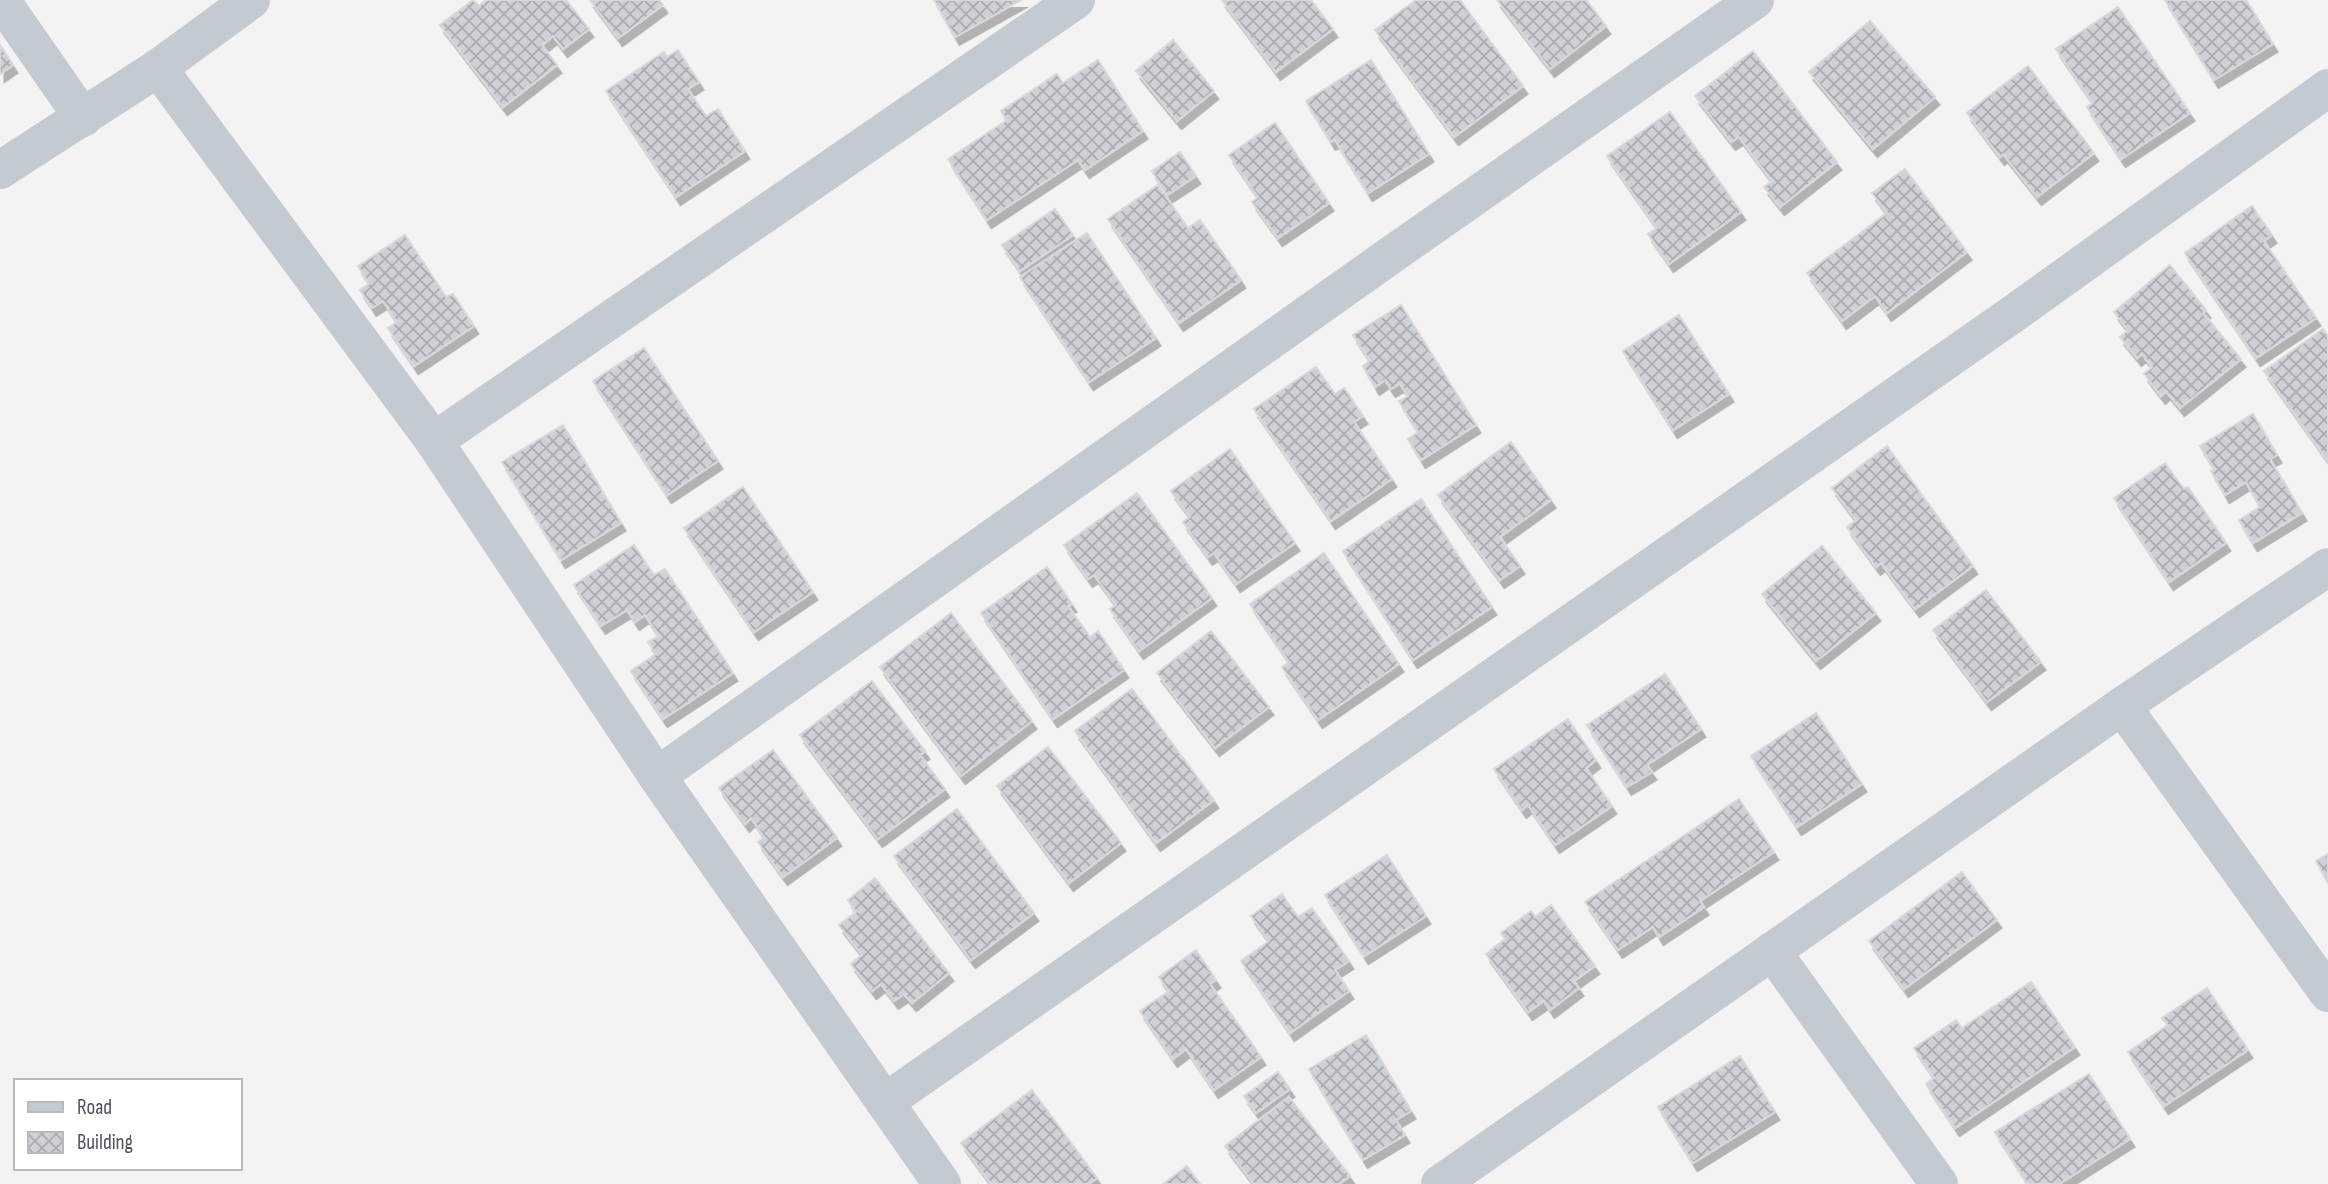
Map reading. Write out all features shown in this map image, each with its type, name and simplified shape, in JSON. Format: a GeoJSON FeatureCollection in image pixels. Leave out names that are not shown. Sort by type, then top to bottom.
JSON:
{"type":"FeatureCollection","features":[{"type":"Feature","properties":{"kind":"street"},"geometry":{"type":"LineString","coordinates":[[1,0],[83,118]]}},
{"type":"Feature","properties":{"kind":"street"},"geometry":{"type":"LineString","coordinates":[[0,170],[158,68],[251,0]]}},
{"type":"Feature","properties":{"kind":"street"},"geometry":{"type":"LineString","coordinates":[[433,441],[1076,0]]}},
{"type":"Feature","properties":{"kind":"street"},"geometry":{"type":"LineString","coordinates":[[657,776],[1755,0]]}},
{"type":"Feature","properties":{"kind":"street"},"geometry":{"type":"LineString","coordinates":[[158,68],[433,441],[657,776],[942,1184]]}},
{"type":"Feature","properties":{"kind":"street"},"geometry":{"type":"LineString","coordinates":[[885,1102],[2013,314],[2328,88]]}},
{"type":"Feature","properties":{"kind":"street"},"geometry":{"type":"LineString","coordinates":[[1440,1184],[2122,706],[2328,567]]}},
{"type":"Feature","properties":{"kind":"street"},"geometry":{"type":"LineString","coordinates":[[2122,706],[2328,993]]}},
{"type":"Feature","properties":{"kind":"street"},"geometry":{"type":"LineString","coordinates":[[1772,951],[1939,1184]]}},
{"type":"Feature","properties":{"kind":"building"},"geometry":{"type":"Polygon","coordinates":[[[473,0],[479,6],[486,0],[566,0],[589,29],[563,49],[553,36],[542,45],[557,65],[503,107],[440,25],[473,0]]]}},
{"type":"Feature","properties":{"kind":"building"},"geometry":{"type":"Polygon","coordinates":[[[590,0],[659,0],[663,5],[618,38],[590,0]]]}},
{"type":"Feature","properties":{"kind":"building"},"geometry":{"type":"Polygon","coordinates":[[[934,0],[1021,0],[955,37],[934,0]]]}},
{"type":"Feature","properties":{"kind":"building"},"geometry":{"type":"Polygon","coordinates":[[[1222,0],[1311,0],[1333,29],[1276,72],[1222,0]]]}},
{"type":"Feature","properties":{"kind":"building"},"geometry":{"type":"Polygon","coordinates":[[[1416,0],[1460,0],[1523,86],[1454,137],[1375,30],[1416,0]]]}},
{"type":"Feature","properties":{"kind":"building"},"geometry":{"type":"Polygon","coordinates":[[[1497,0],[1586,0],[1606,26],[1550,69],[1497,0]]]}},
{"type":"Feature","properties":{"kind":"building"},"geometry":{"type":"Polygon","coordinates":[[[2165,0],[2246,0],[2273,44],[2214,80],[2165,0]]]}},
{"type":"Feature","properties":{"kind":"building"},"geometry":{"type":"Polygon","coordinates":[[[2118,7],[2190,113],[2121,159],[2087,107],[2093,103],[2056,49],[2118,7]]]}},
{"type":"Feature","properties":{"kind":"building"},"geometry":{"type":"Polygon","coordinates":[[[1870,21],[1935,97],[1873,149],[1809,72],[1870,21]]]}},
{"type":"Feature","properties":{"kind":"building"},"geometry":{"type":"Polygon","coordinates":[[[1173,40],[1214,91],[1177,121],[1136,71],[1173,40]]]}},
{"type":"Feature","properties":{"kind":"building"},"geometry":{"type":"Polygon","coordinates":[[[0,45],[13,65],[0,74],[0,45]]]}},
{"type":"Feature","properties":{"kind":"building"},"geometry":{"type":"Polygon","coordinates":[[[678,50],[699,82],[688,89],[706,116],[718,109],[745,151],[676,197],[606,91],[664,52],[667,57],[678,50]]]}},
{"type":"Feature","properties":{"kind":"building"},"geometry":{"type":"Polygon","coordinates":[[[1753,51],[1837,162],[1780,207],[1764,187],[1772,181],[1739,137],[1731,142],[1695,96],[1753,51]]]}},
{"type":"Feature","properties":{"kind":"building"},"geometry":{"type":"Polygon","coordinates":[[[1098,60],[1143,131],[1085,170],[1078,160],[987,220],[948,159],[1007,120],[1001,111],[1057,74],[1063,83],[1098,60]]]}},
{"type":"Feature","properties":{"kind":"building"},"geometry":{"type":"Polygon","coordinates":[[[1371,60],[1429,154],[1368,193],[1335,140],[1331,142],[1306,101],[1371,60]]]}},
{"type":"Feature","properties":{"kind":"building"},"geometry":{"type":"Polygon","coordinates":[[[2028,66],[2094,153],[2037,197],[2003,154],[2000,157],[1967,113],[2028,66]]]}},
{"type":"Feature","properties":{"kind":"building"},"geometry":{"type":"Polygon","coordinates":[[[1670,112],[1741,212],[1669,264],[1648,234],[1657,228],[1607,156],[1670,112]]]}},
{"type":"Feature","properties":{"kind":"building"},"geometry":{"type":"Polygon","coordinates":[[[1275,123],[1329,203],[1278,238],[1252,202],[1258,197],[1229,155],[1275,123]]]}},
{"type":"Feature","properties":{"kind":"building"},"geometry":{"type":"Polygon","coordinates":[[[1180,152],[1196,176],[1167,195],[1152,171],[1180,152]]]}},
{"type":"Feature","properties":{"kind":"building"},"geometry":{"type":"Polygon","coordinates":[[[1905,169],[1967,252],[1887,313],[1875,296],[1842,321],[1807,273],[1887,213],[1872,193],[1905,169]]]}},
{"type":"Feature","properties":{"kind":"building"},"geometry":{"type":"Polygon","coordinates":[[[1158,185],[1188,228],[1200,220],[1241,280],[1179,323],[1108,219],[1158,185]]]}},
{"type":"Feature","properties":{"kind":"building"},"geometry":{"type":"Polygon","coordinates":[[[2252,206],[2272,235],[2264,241],[2316,318],[2256,358],[2185,253],[2252,206]]]}},
{"type":"Feature","properties":{"kind":"building"},"geometry":{"type":"Polygon","coordinates":[[[1055,209],[1073,235],[1020,271],[1002,245],[1055,209]]]}},
{"type":"Feature","properties":{"kind":"building"},"geometry":{"type":"Polygon","coordinates":[[[1087,233],[1156,338],[1089,382],[1020,277],[1087,233]]]}},
{"type":"Feature","properties":{"kind":"building"},"geometry":{"type":"Polygon","coordinates":[[[405,235],[446,297],[453,294],[474,326],[414,366],[388,328],[397,322],[383,301],[372,308],[360,290],[369,284],[358,266],[405,235]]]}},
{"type":"Feature","properties":{"kind":"building"},"geometry":{"type":"Polygon","coordinates":[[[2170,265],[2206,310],[2203,313],[2241,359],[2180,408],[2166,391],[2161,396],[2144,374],[2152,367],[2142,354],[2137,358],[2120,337],[2128,330],[2114,312],[2170,265]]]}},
{"type":"Feature","properties":{"kind":"building"},"geometry":{"type":"Polygon","coordinates":[[[1401,305],[1476,425],[1421,460],[1408,439],[1418,432],[1399,401],[1408,396],[1400,384],[1391,389],[1385,380],[1375,387],[1363,366],[1370,361],[1353,335],[1401,305]]]}},
{"type":"Feature","properties":{"kind":"building"},"geometry":{"type":"Polygon","coordinates":[[[1679,315],[1729,394],[1673,430],[1623,351],[1679,315]]]}},
{"type":"Feature","properties":{"kind":"building"},"geometry":{"type":"Polygon","coordinates":[[[2323,329],[2328,336],[2328,461],[2264,371],[2323,329]]]}},
{"type":"Feature","properties":{"kind":"building"},"geometry":{"type":"Polygon","coordinates":[[[644,348],[718,461],[667,495],[593,381],[644,348]]]}},
{"type":"Feature","properties":{"kind":"building"},"geometry":{"type":"Polygon","coordinates":[[[1316,367],[1335,394],[1344,388],[1363,416],[1354,422],[1392,479],[1331,521],[1254,409],[1316,367]]]}},
{"type":"Feature","properties":{"kind":"building"},"geometry":{"type":"Polygon","coordinates":[[[2253,414],[2277,455],[2270,459],[2302,513],[2253,543],[2239,520],[2260,507],[2246,482],[2225,495],[2211,471],[2215,469],[2200,446],[2253,414]]]}},
{"type":"Feature","properties":{"kind":"building"},"geometry":{"type":"Polygon","coordinates":[[[563,425],[621,523],[561,560],[502,462],[563,425]]]}},
{"type":"Feature","properties":{"kind":"building"},"geometry":{"type":"Polygon","coordinates":[[[1511,442],[1551,500],[1500,537],[1520,566],[1500,580],[1438,495],[1511,442]]]}},
{"type":"Feature","properties":{"kind":"building"},"geometry":{"type":"Polygon","coordinates":[[[1887,446],[1973,566],[1915,609],[1881,563],[1876,567],[1847,527],[1856,520],[1832,488],[1887,446]]]}},
{"type":"Feature","properties":{"kind":"building"},"geometry":{"type":"Polygon","coordinates":[[[1230,449],[1295,543],[1236,584],[1214,553],[1208,557],[1183,522],[1190,517],[1171,491],[1230,449]]]}},
{"type":"Feature","properties":{"kind":"building"},"geometry":{"type":"Polygon","coordinates":[[[2165,463],[2184,489],[2188,487],[2226,543],[2169,582],[2114,498],[2165,463]]]}},
{"type":"Feature","properties":{"kind":"building"},"geometry":{"type":"Polygon","coordinates":[[[743,487],[813,592],[754,632],[684,528],[743,487]]]}},
{"type":"Feature","properties":{"kind":"building"},"geometry":{"type":"Polygon","coordinates":[[[1137,493],[1212,598],[1139,651],[1110,609],[1116,605],[1094,575],[1088,579],[1064,545],[1137,493]]]}},
{"type":"Feature","properties":{"kind":"building"},"geometry":{"type":"Polygon","coordinates":[[[1421,499],[1492,607],[1413,660],[1343,551],[1421,499]]]}},
{"type":"Feature","properties":{"kind":"building"},"geometry":{"type":"Polygon","coordinates":[[[634,545],[654,575],[665,569],[733,673],[663,719],[631,671],[656,654],[648,642],[659,636],[645,615],[635,622],[627,610],[601,626],[574,585],[634,545]]]}},
{"type":"Feature","properties":{"kind":"building"},"geometry":{"type":"Polygon","coordinates":[[[1822,546],[1876,613],[1816,661],[1762,594],[1822,546]]]}},
{"type":"Feature","properties":{"kind":"building"},"geometry":{"type":"Polygon","coordinates":[[[1324,553],[1399,664],[1318,720],[1282,667],[1289,662],[1250,604],[1324,553]]]}},
{"type":"Feature","properties":{"kind":"building"},"geometry":{"type":"Polygon","coordinates":[[[1047,567],[1072,604],[1068,606],[1090,637],[1098,631],[1124,670],[1053,719],[981,613],[1047,567]]]}},
{"type":"Feature","properties":{"kind":"building"},"geometry":{"type":"Polygon","coordinates":[[[1986,590],[2041,662],[1987,702],[1933,630],[1986,590]]]}},
{"type":"Feature","properties":{"kind":"building"},"geometry":{"type":"Polygon","coordinates":[[[951,613],[1032,721],[961,776],[880,667],[951,613]]]}},
{"type":"Feature","properties":{"kind":"building"},"geometry":{"type":"Polygon","coordinates":[[[1211,631],[1269,707],[1215,748],[1157,673],[1211,631]]]}},
{"type":"Feature","properties":{"kind":"building"},"geometry":{"type":"Polygon","coordinates":[[[1665,674],[1701,729],[1647,765],[1652,772],[1627,787],[1587,725],[1665,674]]]}},
{"type":"Feature","properties":{"kind":"building"},"geometry":{"type":"Polygon","coordinates":[[[872,681],[925,751],[920,755],[945,789],[878,839],[800,735],[872,681]]]}},
{"type":"Feature","properties":{"kind":"building"},"geometry":{"type":"Polygon","coordinates":[[[1132,689],[1214,800],[1156,843],[1075,731],[1132,689]]]}},
{"type":"Feature","properties":{"kind":"building"},"geometry":{"type":"Polygon","coordinates":[[[1816,713],[1862,784],[1797,827],[1751,756],[1816,713]]]}},
{"type":"Feature","properties":{"kind":"building"},"geometry":{"type":"Polygon","coordinates":[[[1568,719],[1596,760],[1586,768],[1612,806],[1555,845],[1528,805],[1522,810],[1494,769],[1568,719]]]}},
{"type":"Feature","properties":{"kind":"building"},"geometry":{"type":"Polygon","coordinates":[[[1048,747],[1121,843],[1069,883],[997,786],[1048,747]]]}},
{"type":"Feature","properties":{"kind":"building"},"geometry":{"type":"Polygon","coordinates":[[[773,750],[837,838],[783,877],[758,842],[764,837],[751,818],[745,824],[719,788],[773,750]]]}},
{"type":"Feature","properties":{"kind":"building"},"geometry":{"type":"Polygon","coordinates":[[[1739,799],[1774,852],[1700,901],[1704,907],[1659,937],[1653,927],[1618,950],[1585,902],[1739,799]]]}},
{"type":"Feature","properties":{"kind":"building"},"geometry":{"type":"Polygon","coordinates":[[[957,809],[1034,913],[971,960],[894,856],[957,809]]]}},
{"type":"Feature","properties":{"kind":"building"},"geometry":{"type":"Polygon","coordinates":[[[2328,854],[2328,882],[2316,861],[2328,854]]]}},
{"type":"Feature","properties":{"kind":"building"},"geometry":{"type":"Polygon","coordinates":[[[1387,855],[1426,916],[1364,956],[1325,895],[1387,855]]]}},
{"type":"Feature","properties":{"kind":"building"},"geometry":{"type":"Polygon","coordinates":[[[1962,872],[1997,920],[1904,989],[1869,941],[1962,872]]]}},
{"type":"Feature","properties":{"kind":"building"},"geometry":{"type":"Polygon","coordinates":[[[875,878],[949,973],[912,1003],[904,994],[894,1001],[881,984],[872,991],[851,964],[862,955],[839,925],[856,912],[848,900],[875,878]]]}},
{"type":"Feature","properties":{"kind":"building"},"geometry":{"type":"Polygon","coordinates":[[[1282,894],[1298,917],[1312,908],[1349,961],[1335,970],[1349,991],[1290,1033],[1241,961],[1269,941],[1251,916],[1282,894]]]}},
{"type":"Feature","properties":{"kind":"building"},"geometry":{"type":"Polygon","coordinates":[[[1551,905],[1595,966],[1574,981],[1579,988],[1550,1010],[1544,1001],[1528,1012],[1486,954],[1505,939],[1501,933],[1531,911],[1535,917],[1551,905]]]}},
{"type":"Feature","properties":{"kind":"building"},"geometry":{"type":"Polygon","coordinates":[[[1196,950],[1216,980],[1210,984],[1261,1057],[1214,1090],[1186,1049],[1173,1059],[1140,1011],[1169,991],[1159,977],[1196,950]]]}},
{"type":"Feature","properties":{"kind":"building"},"geometry":{"type":"Polygon","coordinates":[[[2031,982],[2075,1047],[1955,1128],[1926,1084],[1934,1078],[1914,1048],[1956,1020],[1962,1028],[2031,982]]]}},
{"type":"Feature","properties":{"kind":"building"},"geometry":{"type":"Polygon","coordinates":[[[2207,988],[2248,1050],[2164,1106],[2128,1052],[2168,1025],[2162,1018],[2207,988]]]}},
{"type":"Feature","properties":{"kind":"building"},"geometry":{"type":"Polygon","coordinates":[[[1366,1035],[1411,1111],[1396,1120],[1405,1135],[1363,1160],[1309,1069],[1366,1035]]]}},
{"type":"Feature","properties":{"kind":"building"},"geometry":{"type":"Polygon","coordinates":[[[1740,1056],[1775,1112],[1693,1163],[1658,1107],[1740,1056]]]}},
{"type":"Feature","properties":{"kind":"building"},"geometry":{"type":"Polygon","coordinates":[[[1278,1072],[1290,1089],[1256,1113],[1244,1096],[1278,1072]]]}},
{"type":"Feature","properties":{"kind":"building"},"geometry":{"type":"Polygon","coordinates":[[[2089,1074],[2130,1139],[2059,1184],[2028,1184],[1995,1132],[2089,1074]]]}},
{"type":"Feature","properties":{"kind":"building"},"geometry":{"type":"Polygon","coordinates":[[[1032,1090],[1097,1178],[1089,1184],[991,1184],[961,1143],[1032,1090]]]}},
{"type":"Feature","properties":{"kind":"building"},"geometry":{"type":"Polygon","coordinates":[[[1289,1097],[1350,1176],[1339,1184],[1254,1184],[1225,1146],[1289,1097]]]}},
{"type":"Feature","properties":{"kind":"building"},"geometry":{"type":"Polygon","coordinates":[[[1187,1166],[1200,1184],[1163,1184],[1187,1166]]]}}]}
